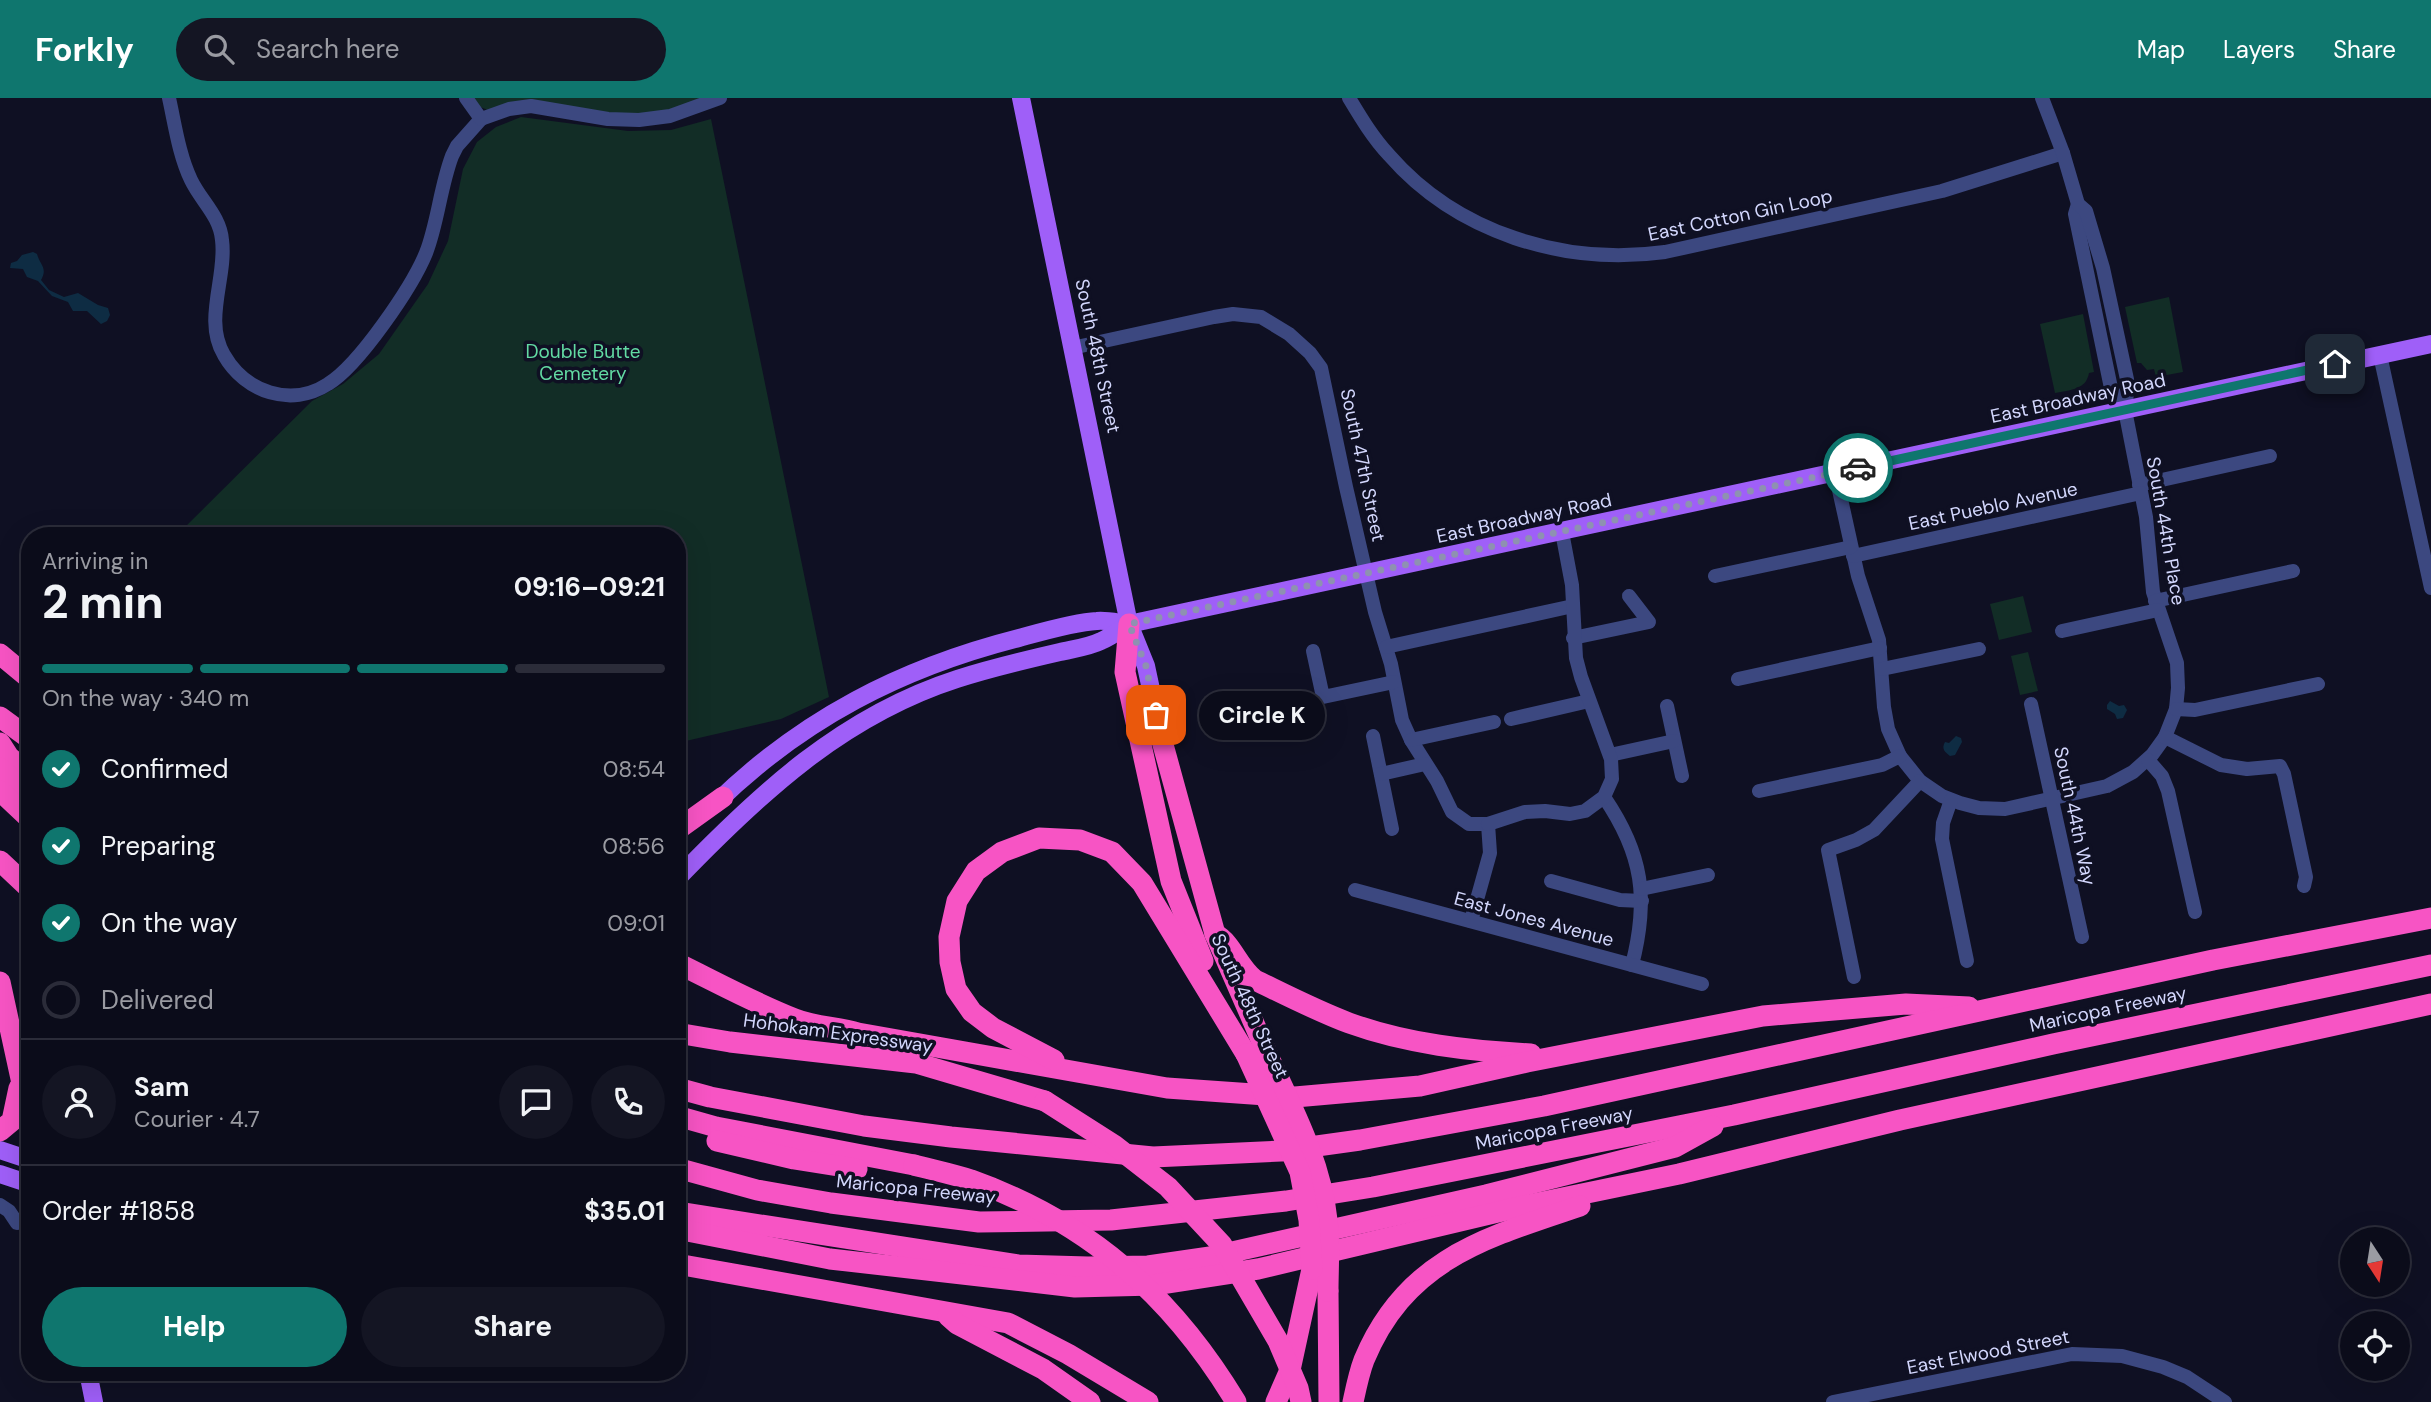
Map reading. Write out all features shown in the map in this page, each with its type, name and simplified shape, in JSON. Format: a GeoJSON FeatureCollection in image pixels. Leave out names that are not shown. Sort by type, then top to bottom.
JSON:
{"type":"FeatureCollection","features":[{"type":"Feature","properties":{"kind":"highway","name":"South 48th Street"},"geometry":{"type":"LineString","coordinates":[[1129,624],[1125,672],[1171,881],[1194,940],[1299,1123],[1317,1172],[1327,1220],[1329,1402]]}},
{"type":"Feature","properties":{"kind":"highway"},"geometry":{"type":"LineString","coordinates":[[0,654],[21,672]]}},
{"type":"Feature","properties":{"kind":"highway"},"geometry":{"type":"LineString","coordinates":[[0,717],[21,732]]}},
{"type":"Feature","properties":{"kind":"highway","name":"South 48th Street"},"geometry":{"type":"LineString","coordinates":[[1162,741],[1215,934],[1300,1172],[1309,1220],[1312,1269],[1290,1370],[1276,1402]]}},
{"type":"Feature","properties":{"kind":"highway"},"geometry":{"type":"LineString","coordinates":[[0,743],[9,757],[21,767]]}},
{"type":"Feature","properties":{"kind":"highway"},"geometry":{"type":"LineString","coordinates":[[0,768],[21,788]]}},
{"type":"Feature","properties":{"kind":"highway"},"geometry":{"type":"LineString","coordinates":[[0,792],[21,811]]}},
{"type":"Feature","properties":{"kind":"highway"},"geometry":{"type":"LineString","coordinates":[[686,824],[723,797]]}},
{"type":"Feature","properties":{"kind":"highway"},"geometry":{"type":"LineString","coordinates":[[1075,1071],[993,1028],[972,1012],[956,989],[950,962],[950,937],[957,901],[976,871],[1002,852],[1039,838],[1080,840],[1112,852],[1142,883],[1256,1052]]}},
{"type":"Feature","properties":{"kind":"highway"},"geometry":{"type":"LineString","coordinates":[[0,861],[21,881]]}},
{"type":"Feature","properties":{"kind":"highway","name":"Maricopa Freeway"},"geometry":{"type":"LineString","coordinates":[[686,1090],[864,1126],[951,1137],[1153,1157],[1281,1151],[1417,1130],[1544,1106],[2213,960],[2431,918]]}},
{"type":"Feature","properties":{"kind":"highway"},"geometry":{"type":"LineString","coordinates":[[1215,934],[1225,940],[1244,971],[1255,980],[1352,1024],[1387,1035],[1475,1050],[1560,1055]]}},
{"type":"Feature","properties":{"kind":"highway"},"geometry":{"type":"LineString","coordinates":[[686,963],[698,973]]}},
{"type":"Feature","properties":{"kind":"highway","name":"Maricopa Freeway"},"geometry":{"type":"LineString","coordinates":[[686,1170],[757,1190],[831,1203],[979,1222],[1111,1220],[1286,1201],[1373,1187],[1734,1115],[2053,1044],[2431,965]]}},
{"type":"Feature","properties":{"kind":"highway"},"geometry":{"type":"LineString","coordinates":[[686,967],[736,994],[798,1021],[843,1028],[858,1034],[1167,1088],[1295,1097],[1420,1086],[1560,1055],[1763,1016],[1906,1004],[1999,1008]]}},
{"type":"Feature","properties":{"kind":"highway"},"geometry":{"type":"LineString","coordinates":[[0,982],[21,1079],[12,1121],[0,1131]]}},
{"type":"Feature","properties":{"kind":"highway"},"geometry":{"type":"LineString","coordinates":[[686,1231],[830,1259],[1075,1287],[1154,1284],[1258,1269],[1506,1210],[1679,1174],[1900,1120],[2431,1004]]}},
{"type":"Feature","properties":{"kind":"highway","name":"Hohokam Expressway"},"geometry":{"type":"LineString","coordinates":[[686,1035],[916,1063],[1045,1101],[1114,1145],[1168,1188],[1222,1245],[1278,1341],[1298,1388],[1301,1402]]}},
{"type":"Feature","properties":{"kind":"highway"},"geometry":{"type":"LineString","coordinates":[[686,1213],[1018,1265],[1148,1266],[1235,1252],[1486,1195],[1675,1147],[1734,1115]]}},
{"type":"Feature","properties":{"kind":"highway"},"geometry":{"type":"LineString","coordinates":[[686,1119],[907,1170],[970,1180],[1027,1203],[1111,1256],[1171,1311],[1212,1362],[1236,1402]]}},
{"type":"Feature","properties":{"kind":"highway"},"geometry":{"type":"LineString","coordinates":[[686,1133],[794,1160],[907,1170],[980,1197],[1058,1234],[1113,1272],[1169,1327],[1213,1385],[1222,1402]]}},
{"type":"Feature","properties":{"kind":"highway"},"geometry":{"type":"LineString","coordinates":[[1353,1402],[1364,1361],[1391,1310],[1442,1261],[1500,1233],[1679,1174]]}},
{"type":"Feature","properties":{"kind":"highway"},"geometry":{"type":"LineString","coordinates":[[686,1267],[1008,1323],[1068,1354],[1148,1402]]}},
{"type":"Feature","properties":{"kind":"highway"},"geometry":{"type":"LineString","coordinates":[[944,1312],[957,1324],[1043,1369],[1090,1402]]}},
{"type":"Feature","properties":{"kind":"main road","name":"South 48th Street"},"geometry":{"type":"LineString","coordinates":[[1021,98],[1129,624],[1146,666],[1162,741]]}},
{"type":"Feature","properties":{"kind":"main road","name":"East Broadway Road"},"geometry":{"type":"LineString","coordinates":[[686,832],[783,746],[815,723],[883,685],[984,647],[1097,621],[1129,624],[2431,344]]}},
{"type":"Feature","properties":{"kind":"main road"},"geometry":{"type":"LineString","coordinates":[[686,870],[786,775],[830,740],[865,719],[922,691],[956,679],[1100,642],[1129,624]]}},
{"type":"Feature","properties":{"kind":"main road"},"geometry":{"type":"LineString","coordinates":[[0,1150],[21,1157]]}},
{"type":"Feature","properties":{"kind":"main road"},"geometry":{"type":"LineString","coordinates":[[0,1174],[21,1181]]}},
{"type":"Feature","properties":{"kind":"main road"},"geometry":{"type":"LineString","coordinates":[[90,1381],[94,1402]]}},
{"type":"Feature","properties":{"kind":"street"},"geometry":{"type":"LineString","coordinates":[[169,98],[187,170],[197,192],[215,217],[222,240],[216,318],[222,353],[243,379],[281,396],[307,394],[328,384],[350,365],[393,311],[412,282],[426,252],[452,156],[457,146],[481,120],[509,109],[531,106],[608,119],[639,120],[670,116],[720,98]]}},
{"type":"Feature","properties":{"kind":"street"},"geometry":{"type":"LineString","coordinates":[[466,98],[481,120]]}},
{"type":"Feature","properties":{"kind":"street","name":"East Cotton Gin Loop"},"geometry":{"type":"LineString","coordinates":[[1349,98],[1369,132],[1389,156],[1414,181],[1461,214],[1513,239],[1582,255],[1627,256],[1677,249],[1942,191],[2063,153]]}},
{"type":"Feature","properties":{"kind":"street","name":"South 44th Place"},"geometry":{"type":"LineString","coordinates":[[1835,472],[1852,551],[1880,648],[1886,722],[1900,756],[1920,781],[1951,800],[1979,808],[1996,809],[2107,786],[2133,772],[2148,760],[2165,737],[2176,709],[2177,663],[2157,605],[2150,573],[2147,527],[2125,410],[2110,384],[2075,214],[2078,204],[2063,153],[2042,98]]}},
{"type":"Feature","properties":{"kind":"street","name":"South 47th Street"},"geometry":{"type":"LineString","coordinates":[[1072,348],[1233,314],[1261,317],[1289,334],[1310,353],[1321,368],[1351,510],[1400,713],[1411,740],[1455,815],[1469,824],[1488,824]]}},
{"type":"Feature","properties":{"kind":"street"},"geometry":{"type":"LineString","coordinates":[[2380,355],[2431,588]]}},
{"type":"Feature","properties":{"kind":"street","name":"East Pueblo Avenue"},"geometry":{"type":"LineString","coordinates":[[1715,576],[1852,551],[2140,489],[2270,456]]}},
{"type":"Feature","properties":{"kind":"street"},"geometry":{"type":"LineString","coordinates":[[1471,921],[1490,853],[1488,824],[1532,811],[1580,813],[1595,806],[1604,797],[1613,774],[1610,755],[1578,669],[1573,638],[1570,573],[1562,532]]}},
{"type":"Feature","properties":{"kind":"street"},"geometry":{"type":"LineString","coordinates":[[2062,631],[2293,571]]}},
{"type":"Feature","properties":{"kind":"street"},"geometry":{"type":"LineString","coordinates":[[1573,638],[1649,622],[1629,596]]}},
{"type":"Feature","properties":{"kind":"street"},"geometry":{"type":"LineString","coordinates":[[1386,647],[1573,606]]}},
{"type":"Feature","properties":{"kind":"street"},"geometry":{"type":"LineString","coordinates":[[1738,679],[1880,648]]}},
{"type":"Feature","properties":{"kind":"street"},"geometry":{"type":"LineString","coordinates":[[1882,669],[1979,649]]}},
{"type":"Feature","properties":{"kind":"street"},"geometry":{"type":"LineString","coordinates":[[1313,650],[1323,696],[1394,682]]}},
{"type":"Feature","properties":{"kind":"street"},"geometry":{"type":"LineString","coordinates":[[2176,709],[2194,710],[2318,684]]}},
{"type":"Feature","properties":{"kind":"street"},"geometry":{"type":"LineString","coordinates":[[1511,719],[1590,701]]}},
{"type":"Feature","properties":{"kind":"street","name":"South 44th Way"},"geometry":{"type":"LineString","coordinates":[[2031,704],[2082,937]]}},
{"type":"Feature","properties":{"kind":"street"},"geometry":{"type":"LineString","coordinates":[[1667,706],[1682,776]]}},
{"type":"Feature","properties":{"kind":"street"},"geometry":{"type":"LineString","coordinates":[[1411,740],[1494,722]]}},
{"type":"Feature","properties":{"kind":"street"},"geometry":{"type":"LineString","coordinates":[[1373,736],[1392,829]]}},
{"type":"Feature","properties":{"kind":"street"},"geometry":{"type":"LineString","coordinates":[[2165,737],[2221,765],[2247,769],[2280,766],[2306,877],[2304,886]]}},
{"type":"Feature","properties":{"kind":"street"},"geometry":{"type":"LineString","coordinates":[[1610,755],[1674,741]]}},
{"type":"Feature","properties":{"kind":"street"},"geometry":{"type":"LineString","coordinates":[[1759,791],[1882,765],[1900,756]]}},
{"type":"Feature","properties":{"kind":"street"},"geometry":{"type":"LineString","coordinates":[[2148,760],[2162,776],[2168,791],[2195,912]]}},
{"type":"Feature","properties":{"kind":"street"},"geometry":{"type":"LineString","coordinates":[[1381,774],[1425,764]]}},
{"type":"Feature","properties":{"kind":"street"},"geometry":{"type":"LineString","coordinates":[[1854,977],[1828,850],[1874,830],[1920,781]]}},
{"type":"Feature","properties":{"kind":"street"},"geometry":{"type":"LineString","coordinates":[[1604,797],[1629,841],[1637,863],[1641,895],[1640,931],[1632,965]]}},
{"type":"Feature","properties":{"kind":"street"},"geometry":{"type":"LineString","coordinates":[[1951,800],[1944,816],[1942,839],[1968,961]]}},
{"type":"Feature","properties":{"kind":"street"},"geometry":{"type":"LineString","coordinates":[[1551,881],[1620,900],[1708,875]]}},
{"type":"Feature","properties":{"kind":"street","name":"East Jones Avenue"},"geometry":{"type":"LineString","coordinates":[[1355,890],[1702,984]]}},
{"type":"Feature","properties":{"kind":"street"},"geometry":{"type":"LineString","coordinates":[[0,1205],[9,1211],[17,1223]]}},
{"type":"Feature","properties":{"kind":"street","name":"East Elwood Street"},"geometry":{"type":"LineString","coordinates":[[1833,1402],[2053,1356],[2084,1354],[2122,1356],[2163,1367],[2187,1377],[2225,1402]]}},
{"type":"Feature","properties":{"kind":"green space"},"geometry":{"type":"Polygon","coordinates":[[[473,98],[705,98],[652,114],[488,110],[480,107],[473,98]]]}},
{"type":"Feature","properties":{"kind":"green space","name":"Double Butte Cemetery"},"geometry":{"type":"Polygon","coordinates":[[[521,117],[628,131],[671,130],[711,119],[829,697],[781,719],[686,741],[686,527],[185,527],[312,401],[343,384],[379,354],[428,284],[448,241],[463,169],[477,142],[496,127],[521,117]]]}},
{"type":"Feature","properties":{"kind":"green space"},"geometry":{"type":"Polygon","coordinates":[[[2169,297],[2183,372],[2156,377],[2154,369],[2147,370],[2141,363],[2137,363],[2125,307],[2169,297]]]}},
{"type":"Feature","properties":{"kind":"green space"},"geometry":{"type":"Polygon","coordinates":[[[2083,314],[2094,372],[2089,373],[2081,386],[2055,393],[2040,324],[2083,314]]]}},
{"type":"Feature","properties":{"kind":"green space"},"geometry":{"type":"Polygon","coordinates":[[[2023,596],[2032,632],[1999,640],[1990,604],[2023,596]]]}},
{"type":"Feature","properties":{"kind":"green space"},"geometry":{"type":"Polygon","coordinates":[[[2028,652],[2038,691],[2020,695],[2011,656],[2028,652]]]}},
{"type":"Feature","properties":{"kind":"water"},"geometry":{"type":"Polygon","coordinates":[[[33,252],[37,254],[44,269],[41,280],[49,290],[64,297],[78,293],[108,308],[110,315],[107,321],[101,324],[87,311],[73,311],[68,302],[52,296],[38,281],[27,277],[23,269],[10,268],[11,263],[22,255],[33,252]]]}},
{"type":"Feature","properties":{"kind":"water"},"geometry":{"type":"Polygon","coordinates":[[[2110,701],[2119,706],[2124,705],[2127,710],[2123,718],[2117,719],[2115,714],[2107,709],[2110,701]]]}},
{"type":"Feature","properties":{"kind":"water"},"geometry":{"type":"Polygon","coordinates":[[[1956,736],[1961,738],[1962,742],[1955,755],[1950,756],[1943,747],[1945,742],[1949,743],[1956,736]]]}},
{"type":"Feature","properties":{"kind":"way so far"},"geometry":{"type":"LineString","coordinates":[[1156,715],[1146,666],[1129,624],[1858,468]]}},
{"type":"Feature","properties":{"kind":"place","name":"Circle K"},"geometry":{"type":"Point","coordinates":[1156,715]}},
{"type":"Feature","properties":{"kind":"route"},"geometry":{"type":"LineString","coordinates":[[1858,468],[2335,364]]}}]}
